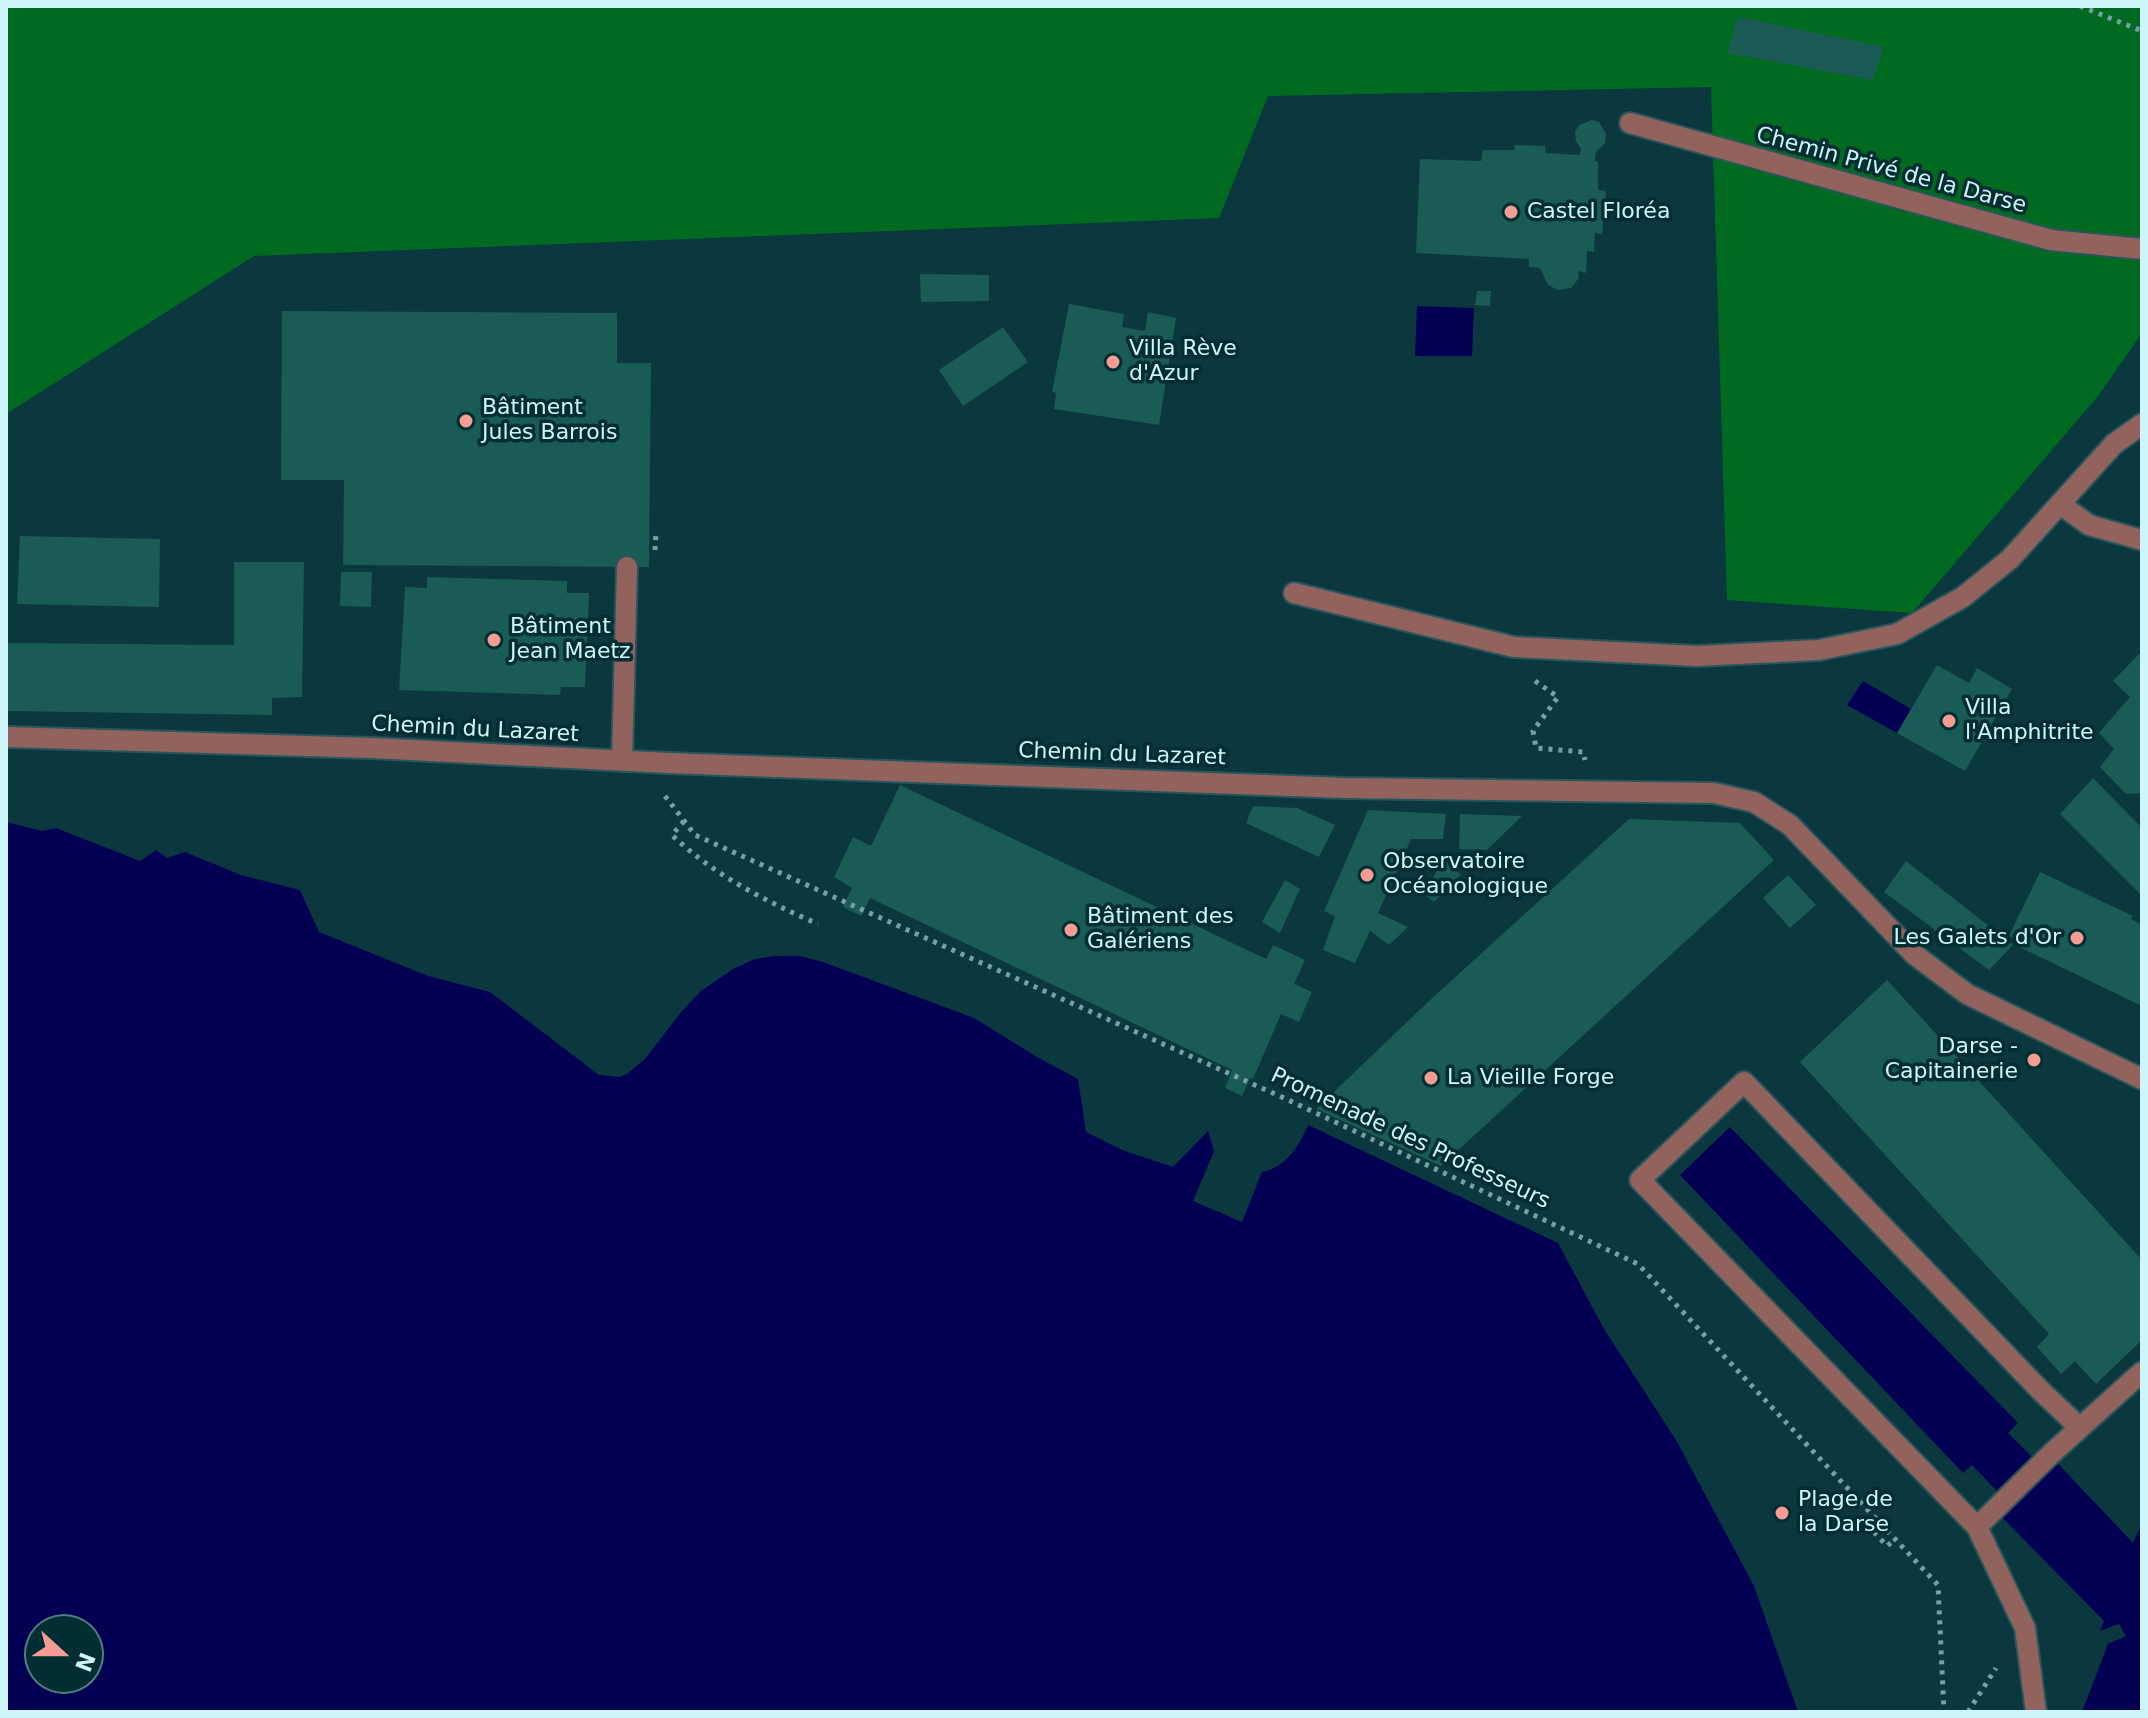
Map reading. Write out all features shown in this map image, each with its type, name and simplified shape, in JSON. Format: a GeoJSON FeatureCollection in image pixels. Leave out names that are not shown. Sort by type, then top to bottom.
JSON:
{"type":"FeatureCollection","features":[{"type":"Feature","properties":{"kind":"street","name":"Chemin Privé de la Darse"},"geometry":{"type":"LineString","coordinates":[[1630,123],[2051,240],[2142,249]]}},
{"type":"Feature","properties":{"kind":"street"},"geometry":{"type":"LineString","coordinates":[[1294,593],[1514,647],[1697,656],[1819,650],[1897,634],[1963,597],[2010,559],[2114,444],[2142,424]]}},
{"type":"Feature","properties":{"kind":"street"},"geometry":{"type":"LineString","coordinates":[[2060,504],[2089,525],[2142,540]]}},
{"type":"Feature","properties":{"kind":"street"},"geometry":{"type":"LineString","coordinates":[[622,761],[627,567]]}},
{"type":"Feature","properties":{"kind":"street","name":"Chemin du Lazaret"},"geometry":{"type":"LineString","coordinates":[[6,737],[372,748],[669,763],[1345,788],[1714,793],[1754,802],[1790,825],[1915,955],[1967,994],[2142,1079]]}},
{"type":"Feature","properties":{"kind":"street"},"geometry":{"type":"LineString","coordinates":[[2036,1712],[2025,1628],[1977,1527],[1640,1180],[1744,1082],[2080,1428]]}},
{"type":"Feature","properties":{"kind":"street"},"geometry":{"type":"LineString","coordinates":[[1977,1527],[2052,1453],[2142,1372]]}},
{"type":"Feature","properties":{"kind":"path"},"geometry":{"type":"LineString","coordinates":[[2080,6],[2142,31]]}},
{"type":"Feature","properties":{"kind":"path"},"geometry":{"type":"LineString","coordinates":[[1514,647],[1513,664],[1558,697],[1533,731],[1536,748],[1583,752]]}},
{"type":"Feature","properties":{"kind":"path","name":"Promenade des Professeurs"},"geometry":{"type":"LineString","coordinates":[[665,796],[695,835],[1284,1098],[1638,1264],[1938,1585],[1944,1712]]}},
{"type":"Feature","properties":{"kind":"path"},"geometry":{"type":"LineString","coordinates":[[684,821],[672,835],[698,860],[768,902],[818,924]]}},
{"type":"Feature","properties":{"kind":"path"},"geometry":{"type":"LineString","coordinates":[[1874,1532],[1887,1546],[1895,1539]]}},
{"type":"Feature","properties":{"kind":"green space"},"geometry":{"type":"Polygon","coordinates":[[[12,6],[2142,6],[2142,333],[2098,396],[1912,613],[1727,600],[1711,87],[1268,96],[1219,218],[254,256],[6,414],[6,11],[12,6]]]}},
{"type":"Feature","properties":{"kind":"shaded area"},"geometry":{"type":"Polygon","coordinates":[[[1417,306],[1474,308],[1472,356],[1415,356],[1417,306]]]}},
{"type":"Feature","properties":{"kind":"shaded area"},"geometry":{"type":"Polygon","coordinates":[[[1863,681],[1911,709],[1897,733],[1847,705],[1863,681]]]}},
{"type":"Feature","properties":{"kind":"shaded area"},"geometry":{"type":"Polygon","coordinates":[[[6,822],[42,831],[56,828],[140,861],[156,850],[167,858],[185,852],[241,875],[300,890],[319,932],[428,976],[490,992],[599,1075],[620,1077],[627,1074],[645,1059],[701,991],[733,969],[755,959],[800,956],[974,1018],[1078,1079],[1086,1132],[1122,1150],[1173,1167],[1208,1131],[1214,1151],[1193,1201],[1242,1222],[1262,1172],[1285,1160],[1296,1148],[1308,1125],[1558,1243],[1604,1329],[1676,1440],[1754,1586],[1798,1712],[6,1712],[6,822]]]}},
{"type":"Feature","properties":{"kind":"shaded area"},"geometry":{"type":"Polygon","coordinates":[[[1730,1127],[2018,1423],[2008,1433],[2034,1459],[2044,1449],[2133,1543],[2142,1523],[2142,1712],[2082,1712],[2108,1644],[2126,1636],[2119,1624],[2100,1631],[2104,1621],[1987,1502],[1997,1491],[1972,1465],[1963,1473],[1680,1175],[1730,1127]]]}},
{"type":"Feature","properties":{"kind":"building"},"geometry":{"type":"Polygon","coordinates":[[[1738,17],[1884,47],[1873,80],[1727,53],[1738,17]]]}},
{"type":"Feature","properties":{"kind":"building","name":"Castel Floréa"},"geometry":{"type":"Polygon","coordinates":[[[1592,120],[1599,122],[1606,134],[1605,143],[1596,152],[1595,161],[1598,162],[1598,190],[1606,191],[1602,234],[1595,233],[1594,252],[1587,251],[1586,273],[1578,271],[1579,278],[1571,288],[1558,290],[1548,285],[1540,268],[1529,267],[1529,259],[1416,253],[1420,159],[1481,161],[1483,150],[1515,150],[1514,145],[1545,146],[1546,153],[1580,155],[1575,132],[1579,125],[1592,120]]]}},
{"type":"Feature","properties":{"kind":"building"},"geometry":{"type":"Polygon","coordinates":[[[920,274],[989,275],[989,301],[921,302],[920,274]]]}},
{"type":"Feature","properties":{"kind":"building"},"geometry":{"type":"Polygon","coordinates":[[[1477,291],[1491,291],[1490,306],[1475,305],[1477,291]]]}},
{"type":"Feature","properties":{"kind":"building","name":"Villa Rève d'Azur"},"geometry":{"type":"Polygon","coordinates":[[[1069,304],[1124,314],[1122,327],[1145,331],[1148,312],[1176,318],[1159,425],[1054,409],[1056,393],[1052,392],[1069,304]]]}},
{"type":"Feature","properties":{"kind":"building","name":"Bâtiment Jules Barrois"},"geometry":{"type":"Polygon","coordinates":[[[282,311],[617,313],[617,363],[651,363],[649,567],[343,565],[344,480],[281,480],[282,311]]]}},
{"type":"Feature","properties":{"kind":"building"},"geometry":{"type":"Polygon","coordinates":[[[1003,327],[1028,362],[963,406],[939,370],[1003,327]]]}},
{"type":"Feature","properties":{"kind":"building"},"geometry":{"type":"Polygon","coordinates":[[[20,536],[160,539],[159,607],[17,604],[20,536]]]}},
{"type":"Feature","properties":{"kind":"building"},"geometry":{"type":"Polygon","coordinates":[[[234,562],[304,562],[302,697],[272,698],[272,715],[6,711],[6,643],[234,645],[234,562]]]}},
{"type":"Feature","properties":{"kind":"building"},"geometry":{"type":"Polygon","coordinates":[[[341,572],[372,572],[371,607],[340,606],[341,572]]]}},
{"type":"Feature","properties":{"kind":"building","name":"Bâtiment Jean Maetz"},"geometry":{"type":"Polygon","coordinates":[[[427,577],[567,581],[567,593],[589,593],[585,687],[561,687],[560,695],[399,690],[405,587],[427,588],[427,577]]]}},
{"type":"Feature","properties":{"kind":"building"},"geometry":{"type":"Polygon","coordinates":[[[2139,654],[2142,656],[2142,793],[2126,794],[2100,767],[2114,749],[2099,733],[2130,697],[2113,681],[2139,654]]]}},
{"type":"Feature","properties":{"kind":"building","name":"Villa l'Amphitrite"},"geometry":{"type":"Polygon","coordinates":[[[1937,665],[1969,683],[1977,668],[2012,689],[1965,771],[1897,733],[1937,665]]]}},
{"type":"Feature","properties":{"kind":"building"},"geometry":{"type":"Polygon","coordinates":[[[2093,778],[2142,828],[2142,896],[2060,814],[2093,778]]]}},
{"type":"Feature","properties":{"kind":"building","name":"Bâtiment des Galériens"},"geometry":{"type":"Polygon","coordinates":[[[900,785],[1266,959],[1273,945],[1305,960],[1294,984],[1312,992],[1299,1022],[1281,1014],[1253,1079],[1250,1078],[1242,1096],[1225,1088],[1232,1070],[870,898],[861,916],[843,907],[852,888],[834,877],[853,837],[871,846],[900,785]]]}},
{"type":"Feature","properties":{"kind":"building"},"geometry":{"type":"Polygon","coordinates":[[[1253,806],[1297,808],[1335,825],[1319,857],[1246,823],[1253,806]]]}},
{"type":"Feature","properties":{"kind":"building","name":"Observatoire Océanologique"},"geometry":{"type":"Polygon","coordinates":[[[1368,810],[1446,814],[1443,839],[1411,839],[1378,913],[1408,927],[1389,945],[1370,931],[1355,963],[1323,950],[1335,916],[1324,911],[1368,810]]]}},
{"type":"Feature","properties":{"kind":"building"},"geometry":{"type":"Polygon","coordinates":[[[1460,814],[1522,816],[1487,850],[1459,849],[1460,814]]]}},
{"type":"Feature","properties":{"kind":"building"},"geometry":{"type":"Polygon","coordinates":[[[1629,819],[1740,823],[1774,860],[1441,1166],[1316,1109],[1429,1001],[1629,819]]]}},
{"type":"Feature","properties":{"kind":"building"},"geometry":{"type":"Polygon","coordinates":[[[1444,859],[1461,875],[1434,902],[1424,893],[1444,859]]]}},
{"type":"Feature","properties":{"kind":"building"},"geometry":{"type":"Polygon","coordinates":[[[1906,861],[2013,945],[1989,970],[1884,892],[1906,861]]]}},
{"type":"Feature","properties":{"kind":"building","name":"Les Galets d'Or"},"geometry":{"type":"Polygon","coordinates":[[[2040,872],[2133,916],[2131,919],[2142,925],[2142,1006],[2015,945],[2017,940],[2009,936],[2040,872]]]}},
{"type":"Feature","properties":{"kind":"building"},"geometry":{"type":"Polygon","coordinates":[[[1788,875],[1816,905],[1790,928],[1763,898],[1788,875]]]}},
{"type":"Feature","properties":{"kind":"building"},"geometry":{"type":"Polygon","coordinates":[[[1285,880],[1300,889],[1280,933],[1262,922],[1285,880]]]}},
{"type":"Feature","properties":{"kind":"building"},"geometry":{"type":"Polygon","coordinates":[[[1887,980],[2142,1260],[2142,1340],[2096,1384],[2075,1361],[2061,1374],[2037,1347],[2049,1334],[1800,1062],[1887,980]]]}},
{"type":"Feature","properties":{"kind":"place","name":"Castel Floréa"},"geometry":{"type":"Point","coordinates":[1511,212]}},
{"type":"Feature","properties":{"kind":"place","name":"Villa Rève d'Azur"},"geometry":{"type":"Point","coordinates":[1113,362]}},
{"type":"Feature","properties":{"kind":"place","name":"Bâtiment Jules Barrois"},"geometry":{"type":"Point","coordinates":[466,421]}},
{"type":"Feature","properties":{"kind":"place","name":"Bâtiment Jean Maetz"},"geometry":{"type":"Point","coordinates":[494,640]}},
{"type":"Feature","properties":{"kind":"place","name":"Villa l'Amphitrite"},"geometry":{"type":"Point","coordinates":[1949,721]}},
{"type":"Feature","properties":{"kind":"place","name":"Observatoire Océanologique"},"geometry":{"type":"Point","coordinates":[1367,875]}},
{"type":"Feature","properties":{"kind":"place","name":"Bâtiment des Galériens"},"geometry":{"type":"Point","coordinates":[1071,930]}},
{"type":"Feature","properties":{"kind":"place","name":"Les Galets d'Or"},"geometry":{"type":"Point","coordinates":[2077,938]}},
{"type":"Feature","properties":{"kind":"place","name":"Darse - Capitainerie"},"geometry":{"type":"Point","coordinates":[2034,1060]}},
{"type":"Feature","properties":{"kind":"place","name":"La Vieille Forge"},"geometry":{"type":"Point","coordinates":[1431,1078]}},
{"type":"Feature","properties":{"kind":"place","name":"Plage de la Darse"},"geometry":{"type":"Point","coordinates":[1782,1513]}}]}
